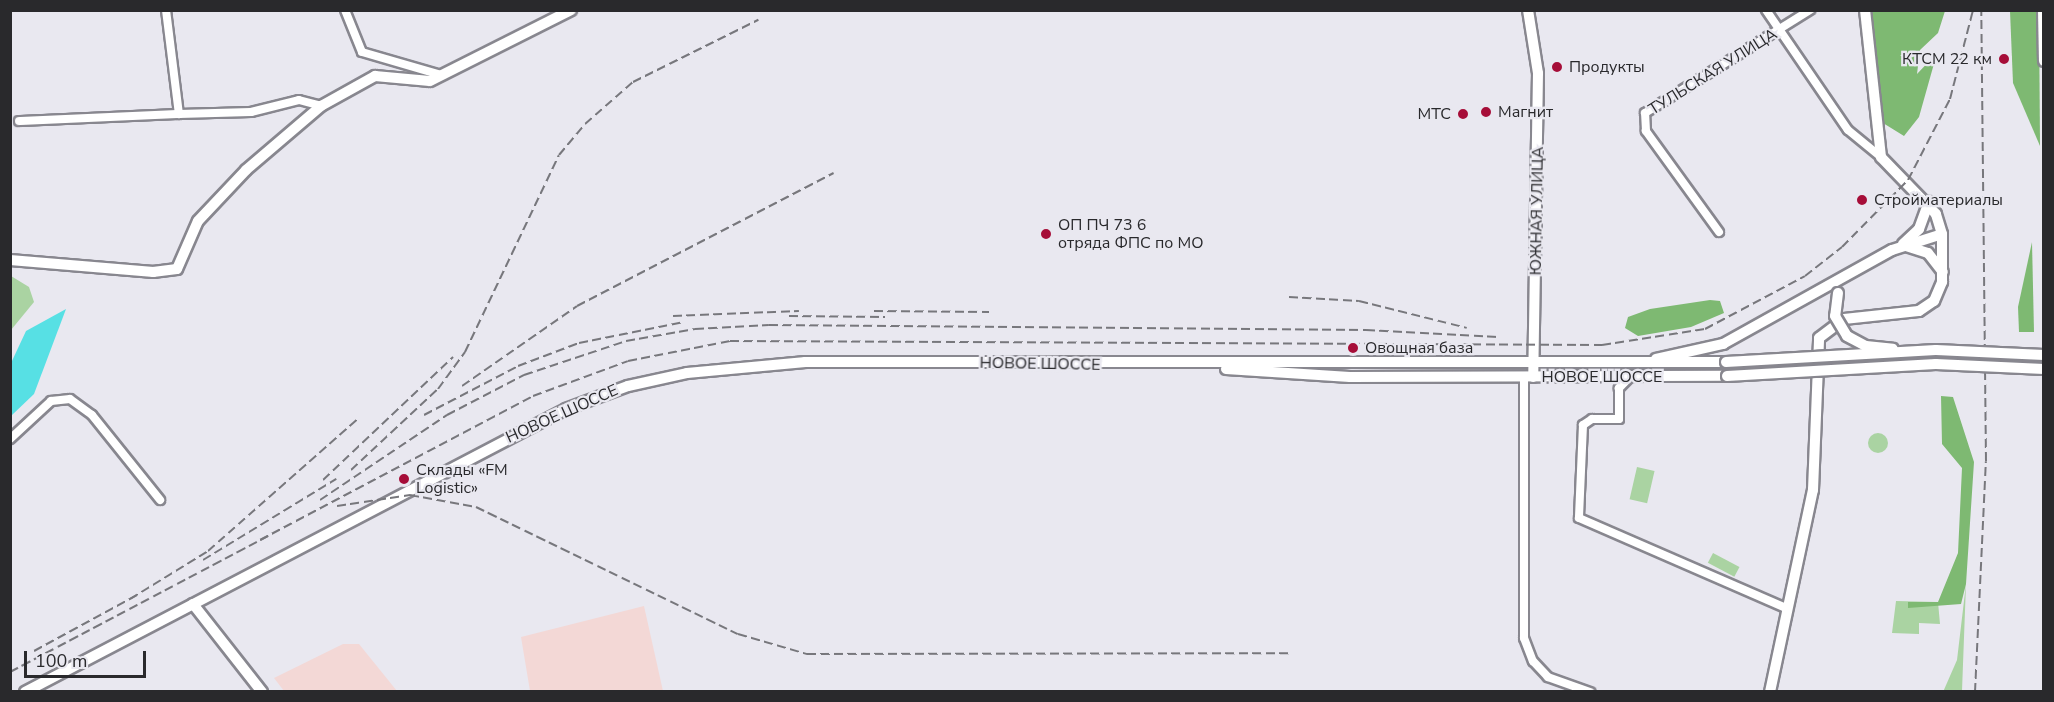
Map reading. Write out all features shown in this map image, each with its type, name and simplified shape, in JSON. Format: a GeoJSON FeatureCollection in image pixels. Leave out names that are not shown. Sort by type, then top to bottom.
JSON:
{"type":"FeatureCollection","features":[{"type":"Feature","properties":{"kind":"main road"},"geometry":{"type":"LineString","coordinates":[[10,260],[153,272],[177,269],[198,221],[246,170],[321,105],[375,75],[430,81],[571,10]]}},
{"type":"Feature","properties":{"kind":"main road","name":"ЮЖНАЯ УЛИЦА"},"geometry":{"type":"LineString","coordinates":[[1528,10],[1538,73],[1534,365],[1529,377]]}},
{"type":"Feature","properties":{"kind":"main road"},"geometry":{"type":"LineString","coordinates":[[1770,692],[1786,608],[1813,490],[1816,350],[1826,330],[1844,319],[1902,314],[1928,306],[1940,292],[1943,272],[1942,234],[1929,202],[1881,157],[1865,10]]}},
{"type":"Feature","properties":{"kind":"main road"},"geometry":{"type":"LineString","coordinates":[[2043,10],[2043,61]]}},
{"type":"Feature","properties":{"kind":"main road"},"geometry":{"type":"LineString","coordinates":[[1607,365],[1723,344],[1900,246],[1919,229],[1929,202]]}},
{"type":"Feature","properties":{"kind":"main road"},"geometry":{"type":"LineString","coordinates":[[1900,246],[1942,234]]}},
{"type":"Feature","properties":{"kind":"main road"},"geometry":{"type":"LineString","coordinates":[[1900,246],[1922,249],[1943,272]]}},
{"type":"Feature","properties":{"kind":"main road"},"geometry":{"type":"LineString","coordinates":[[1860,269],[1838,293],[1835,316],[1851,340],[1878,348],[1936,350]]}},
{"type":"Feature","properties":{"kind":"main road","name":"НОВОЕ ШОССЕ"},"geometry":{"type":"LineString","coordinates":[[25,691],[525,429],[628,386],[760,363],[1607,365],[1726,362],[1936,350],[2043,355]]}},
{"type":"Feature","properties":{"kind":"main road","name":"НОВОЕ ШОССЕ"},"geometry":{"type":"LineString","coordinates":[[1159,365],[1350,377],[1726,376],[1936,364],[2043,369]]}},
{"type":"Feature","properties":{"kind":"main road"},"geometry":{"type":"LineString","coordinates":[[193,604],[262,692]]}},
{"type":"Feature","properties":{"kind":"street"},"geometry":{"type":"LineString","coordinates":[[166,10],[179,114]]}},
{"type":"Feature","properties":{"kind":"street"},"geometry":{"type":"LineString","coordinates":[[345,10],[362,52],[441,75]]}},
{"type":"Feature","properties":{"kind":"street"},"geometry":{"type":"LineString","coordinates":[[1766,10],[1848,130],[1881,157]]}},
{"type":"Feature","properties":{"kind":"street","name":"ТУЛЬСКАЯ УЛИЦА"},"geometry":{"type":"LineString","coordinates":[[1719,232],[1646,131],[1645,113],[1810,10]]}},
{"type":"Feature","properties":{"kind":"street"},"geometry":{"type":"LineString","coordinates":[[19,121],[251,112],[299,100],[321,105]]}},
{"type":"Feature","properties":{"kind":"street"},"geometry":{"type":"LineString","coordinates":[[1529,377],[1524,639],[1533,661],[1548,677],[1590,692]]}},
{"type":"Feature","properties":{"kind":"street"},"geometry":{"type":"LineString","coordinates":[[1610,377],[1619,388],[1619,419],[1592,419],[1583,425],[1579,518],[1786,608]]}},
{"type":"Feature","properties":{"kind":"street"},"geometry":{"type":"LineString","coordinates":[[1619,388],[1629,377]]}},
{"type":"Feature","properties":{"kind":"street"},"geometry":{"type":"LineString","coordinates":[[10,439],[51,401],[70,399],[92,415],[160,501]]}},
{"type":"Feature","properties":{"kind":"shaded area"},"geometry":{"type":"Polygon","coordinates":[[[644,606],[663,691],[530,691],[521,637],[644,606]]]}},
{"type":"Feature","properties":{"kind":"shaded area"},"geometry":{"type":"Polygon","coordinates":[[[343,644],[359,644],[397,691],[284,691],[274,678],[343,644]]]}},
{"type":"Feature","properties":{"kind":"green space"},"geometry":{"type":"Polygon","coordinates":[[[1870,11],[1945,11],[1938,33],[1920,50],[1917,74],[1937,53],[1919,117],[1904,136],[1883,123],[1870,11]]]}},
{"type":"Feature","properties":{"kind":"green space"},"geometry":{"type":"Polygon","coordinates":[[[2010,11],[2039,11],[2040,146],[2013,83],[2010,11]]]}},
{"type":"Feature","properties":{"kind":"green space"},"geometry":{"type":"Polygon","coordinates":[[[2032,242],[2034,332],[2019,332],[2018,307],[2032,242]]]}},
{"type":"Feature","properties":{"kind":"green space"},"geometry":{"type":"Polygon","coordinates":[[[11,276],[29,287],[34,302],[11,330],[11,276]]]}},
{"type":"Feature","properties":{"kind":"green space"},"geometry":{"type":"Polygon","coordinates":[[[1710,300],[1720,301],[1724,313],[1691,327],[1638,336],[1625,328],[1628,317],[1650,309],[1710,300]]]}},
{"type":"Feature","properties":{"kind":"green space"},"geometry":{"type":"Polygon","coordinates":[[[1941,396],[1953,397],[1974,462],[1966,584],[1961,604],[1908,608],[1908,602],[1938,602],[1958,553],[1962,468],[1942,444],[1941,396]]]}},
{"type":"Feature","properties":{"kind":"green space"},"geometry":{"type":"Polygon","coordinates":[[[1878,433],[1885,436],[1888,443],[1885,450],[1878,453],[1871,450],[1868,443],[1871,436],[1878,433]]]}},
{"type":"Feature","properties":{"kind":"green space"},"geometry":{"type":"Polygon","coordinates":[[[1637,467],[1655,471],[1647,503],[1630,499],[1637,467]]]}},
{"type":"Feature","properties":{"kind":"green space"},"geometry":{"type":"Polygon","coordinates":[[[1713,553],[1739,567],[1734,577],[1708,563],[1713,553]]]}},
{"type":"Feature","properties":{"kind":"green space"},"geometry":{"type":"Polygon","coordinates":[[[1966,584],[1962,691],[1943,692],[1957,660],[1966,584]]]}},
{"type":"Feature","properties":{"kind":"green space"},"geometry":{"type":"Polygon","coordinates":[[[1896,601],[1938,602],[1940,624],[1919,623],[1919,634],[1892,633],[1896,601]]]}},
{"type":"Feature","properties":{"kind":"water"},"geometry":{"type":"Polygon","coordinates":[[[66,309],[34,394],[11,416],[11,363],[26,331],[66,309]]]}},
{"type":"Feature","properties":{"kind":"railway"},"geometry":{"type":"LineString","coordinates":[[260,540],[533,396],[628,361],[730,341],[1602,345],[1705,329],[1805,276],[1842,247],[1908,180],[1950,99],[1973,10]]}},
{"type":"Feature","properties":{"kind":"railway"},"geometry":{"type":"LineString","coordinates":[[1975,692],[1986,461],[1981,10]]}},
{"type":"Feature","properties":{"kind":"railway"},"geometry":{"type":"LineString","coordinates":[[351,470],[438,389],[465,352],[559,155],[585,124],[633,82],[758,20]]}},
{"type":"Feature","properties":{"kind":"railway"},"geometry":{"type":"LineString","coordinates":[[462,386],[577,306],[834,173]]}},
{"type":"Feature","properties":{"kind":"railway"},"geometry":{"type":"LineString","coordinates":[[1289,297],[1359,301],[1467,328]]}},
{"type":"Feature","properties":{"kind":"railway"},"geometry":{"type":"LineString","coordinates":[[673,316],[799,311]]}},
{"type":"Feature","properties":{"kind":"railway"},"geometry":{"type":"LineString","coordinates":[[874,311],[989,312]]}},
{"type":"Feature","properties":{"kind":"railway"},"geometry":{"type":"LineString","coordinates":[[789,316],[885,317]]}},
{"type":"Feature","properties":{"kind":"railway"},"geometry":{"type":"LineString","coordinates":[[424,415],[518,366],[579,343],[684,322]]}},
{"type":"Feature","properties":{"kind":"railway"},"geometry":{"type":"LineString","coordinates":[[320,500],[447,415],[524,375],[626,341],[695,329],[769,325],[1366,330],[1498,337]]}},
{"type":"Feature","properties":{"kind":"railway"},"geometry":{"type":"LineString","coordinates":[[323,480],[453,357]]}},
{"type":"Feature","properties":{"kind":"railway"},"geometry":{"type":"LineString","coordinates":[[130,599],[208,551],[359,418]]}},
{"type":"Feature","properties":{"kind":"railway"},"geometry":{"type":"LineString","coordinates":[[203,560],[336,479]]}},
{"type":"Feature","properties":{"kind":"railway"},"geometry":{"type":"LineString","coordinates":[[337,506],[410,495],[476,507],[738,634],[807,654],[1291,653]]}},
{"type":"Feature","properties":{"kind":"railway"},"geometry":{"type":"LineString","coordinates":[[10,672],[268,536]]}},
{"type":"Feature","properties":{"kind":"railway"},"geometry":{"type":"LineString","coordinates":[[34,651],[137,595]]}},
{"type":"Feature","properties":{"kind":"place","name":"КТСМ 22 км"},"geometry":{"type":"Point","coordinates":[2004,59]}},
{"type":"Feature","properties":{"kind":"place","name":"Продукты"},"geometry":{"type":"Point","coordinates":[1557,67]}},
{"type":"Feature","properties":{"kind":"place","name":"Магнит"},"geometry":{"type":"Point","coordinates":[1486,112]}},
{"type":"Feature","properties":{"kind":"place","name":"МТС"},"geometry":{"type":"Point","coordinates":[1463,114]}},
{"type":"Feature","properties":{"kind":"place","name":"Стройматериалы"},"geometry":{"type":"Point","coordinates":[1862,200]}},
{"type":"Feature","properties":{"kind":"place","name":"ОП ПЧ 73 6 отряда ФПС по МО"},"geometry":{"type":"Point","coordinates":[1046,234]}},
{"type":"Feature","properties":{"kind":"place","name":"Овощная база"},"geometry":{"type":"Point","coordinates":[1353,348]}},
{"type":"Feature","properties":{"kind":"place","name":"Склады «FM Logistic»"},"geometry":{"type":"Point","coordinates":[404,479]}}]}
